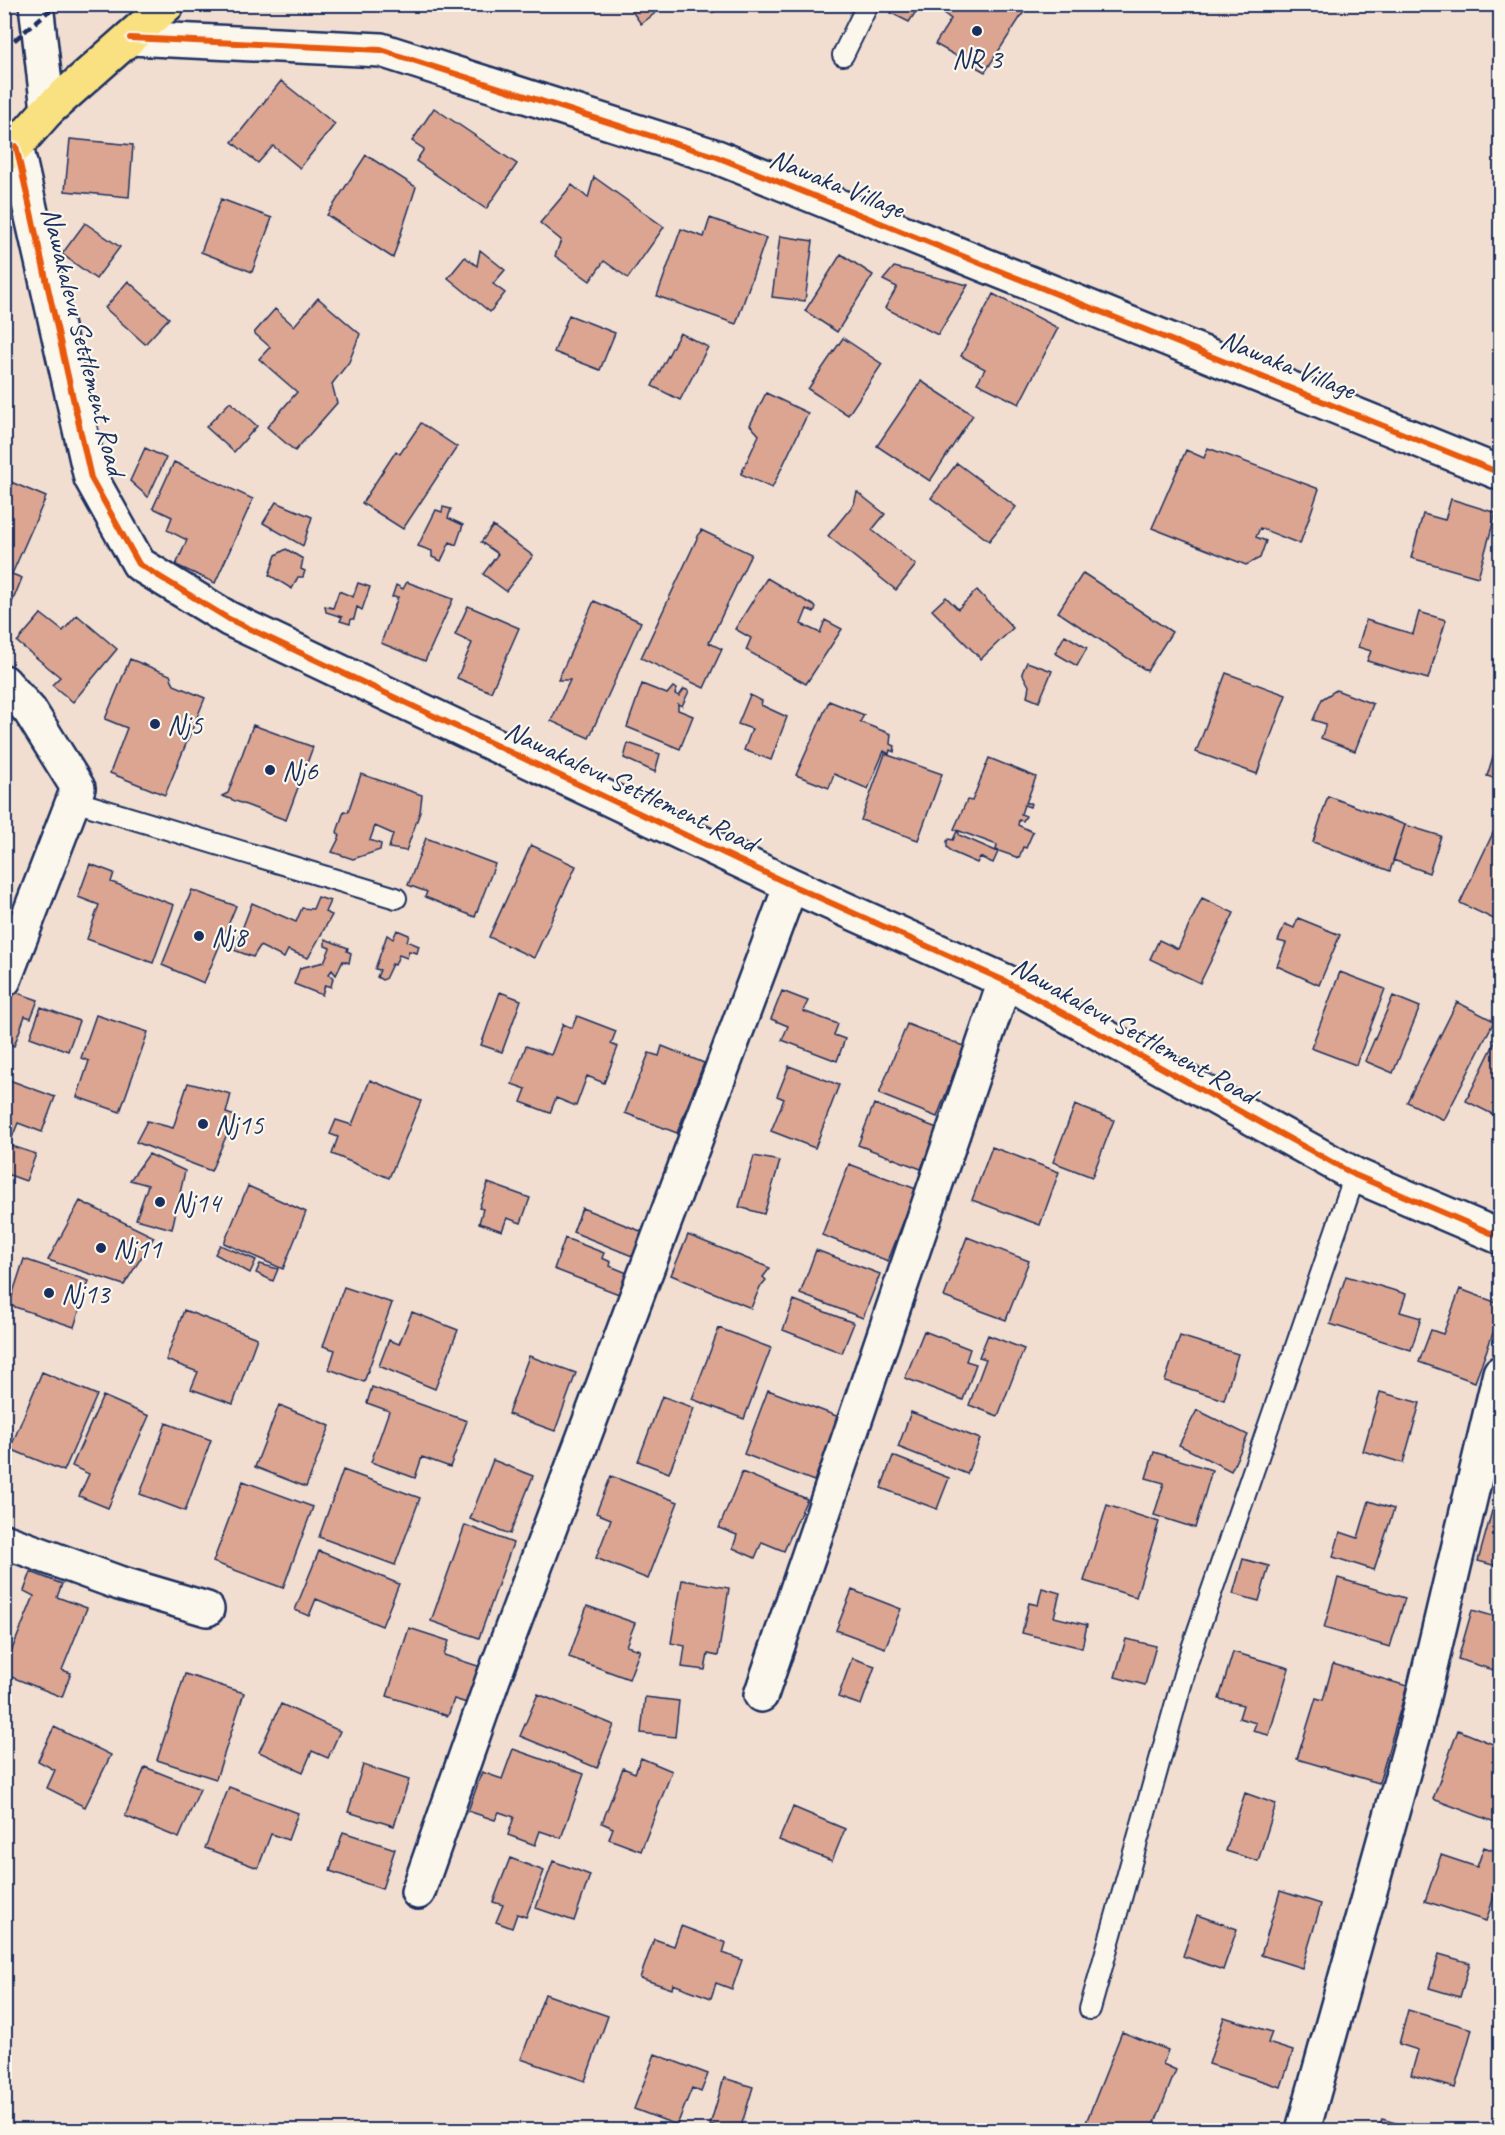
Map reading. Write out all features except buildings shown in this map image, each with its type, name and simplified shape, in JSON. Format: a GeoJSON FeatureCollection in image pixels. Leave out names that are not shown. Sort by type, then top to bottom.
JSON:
{"type":"FeatureCollection","features":[{"type":"Feature","properties":{"kind":"highway"},"geometry":{"type":"LineString","coordinates":[[10,150],[48,110],[168,4]]}},
{"type":"Feature","properties":{"kind":"street"},"geometry":{"type":"LineString","coordinates":[[36,4],[48,110]]}},
{"type":"Feature","properties":{"kind":"street","name":"Nawaka Village"},"geometry":{"type":"LineString","coordinates":[[130,38],[381,50],[717,157],[1500,473]]}},
{"type":"Feature","properties":{"kind":"street","name":"Nawakalevu Settlement Road"},"geometry":{"type":"LineString","coordinates":[[10,150],[91,478],[139,564],[229,619],[791,885],[1005,981],[1355,1175],[1500,1237]]}},
{"type":"Feature","properties":{"kind":"street"},"geometry":{"type":"LineString","coordinates":[[4,682],[30,711],[78,788],[4,980]]}},
{"type":"Feature","properties":{"kind":"street"},"geometry":{"type":"LineString","coordinates":[[418,1892],[501,1656],[791,885]]}},
{"type":"Feature","properties":{"kind":"street"},"geometry":{"type":"LineString","coordinates":[[762,1695],[1005,981]]}},
{"type":"Feature","properties":{"kind":"street"},"geometry":{"type":"LineString","coordinates":[[1303,2130],[1415,1731],[1500,1373]]}},
{"type":"Feature","properties":{"kind":"street"},"geometry":{"type":"LineString","coordinates":[[4,1541],[120,1583],[207,1609]]}},
{"type":"Feature","properties":{"kind":"lane"},"geometry":{"type":"LineString","coordinates":[[843,54],[868,4]]}},
{"type":"Feature","properties":{"kind":"lane"},"geometry":{"type":"LineString","coordinates":[[74,801],[396,898]]}},
{"type":"Feature","properties":{"kind":"lane"},"geometry":{"type":"LineString","coordinates":[[1090,2009],[1188,1660],[1355,1175]]}},
{"type":"Feature","properties":{"kind":"railway"},"geometry":{"type":"LineString","coordinates":[[4,49],[57,4]]}},
{"type":"Feature","properties":{"kind":"cycle path"},"geometry":{"type":"LineString","coordinates":[[130,38],[381,50],[717,157],[1500,473]]}},
{"type":"Feature","properties":{"kind":"cycle path"},"geometry":{"type":"LineString","coordinates":[[16,146],[91,478],[139,564],[229,619],[791,885],[1005,981],[1355,1175],[1500,1237]]}},
{"type":"Feature","properties":{"kind":"place","name":"NR 3"},"geometry":{"type":"Point","coordinates":[977,31]}},
{"type":"Feature","properties":{"kind":"place","name":"Nj5"},"geometry":{"type":"Point","coordinates":[155,724]}},
{"type":"Feature","properties":{"kind":"place","name":"Nj6"},"geometry":{"type":"Point","coordinates":[270,770]}},
{"type":"Feature","properties":{"kind":"place","name":"Nj8"},"geometry":{"type":"Point","coordinates":[199,936]}},
{"type":"Feature","properties":{"kind":"place","name":"Nj15"},"geometry":{"type":"Point","coordinates":[203,1124]}},
{"type":"Feature","properties":{"kind":"place","name":"Nj14"},"geometry":{"type":"Point","coordinates":[160,1202]}},
{"type":"Feature","properties":{"kind":"place","name":"Nj11"},"geometry":{"type":"Point","coordinates":[101,1248]}},
{"type":"Feature","properties":{"kind":"place","name":"Nj13"},"geometry":{"type":"Point","coordinates":[49,1293]}}]}
